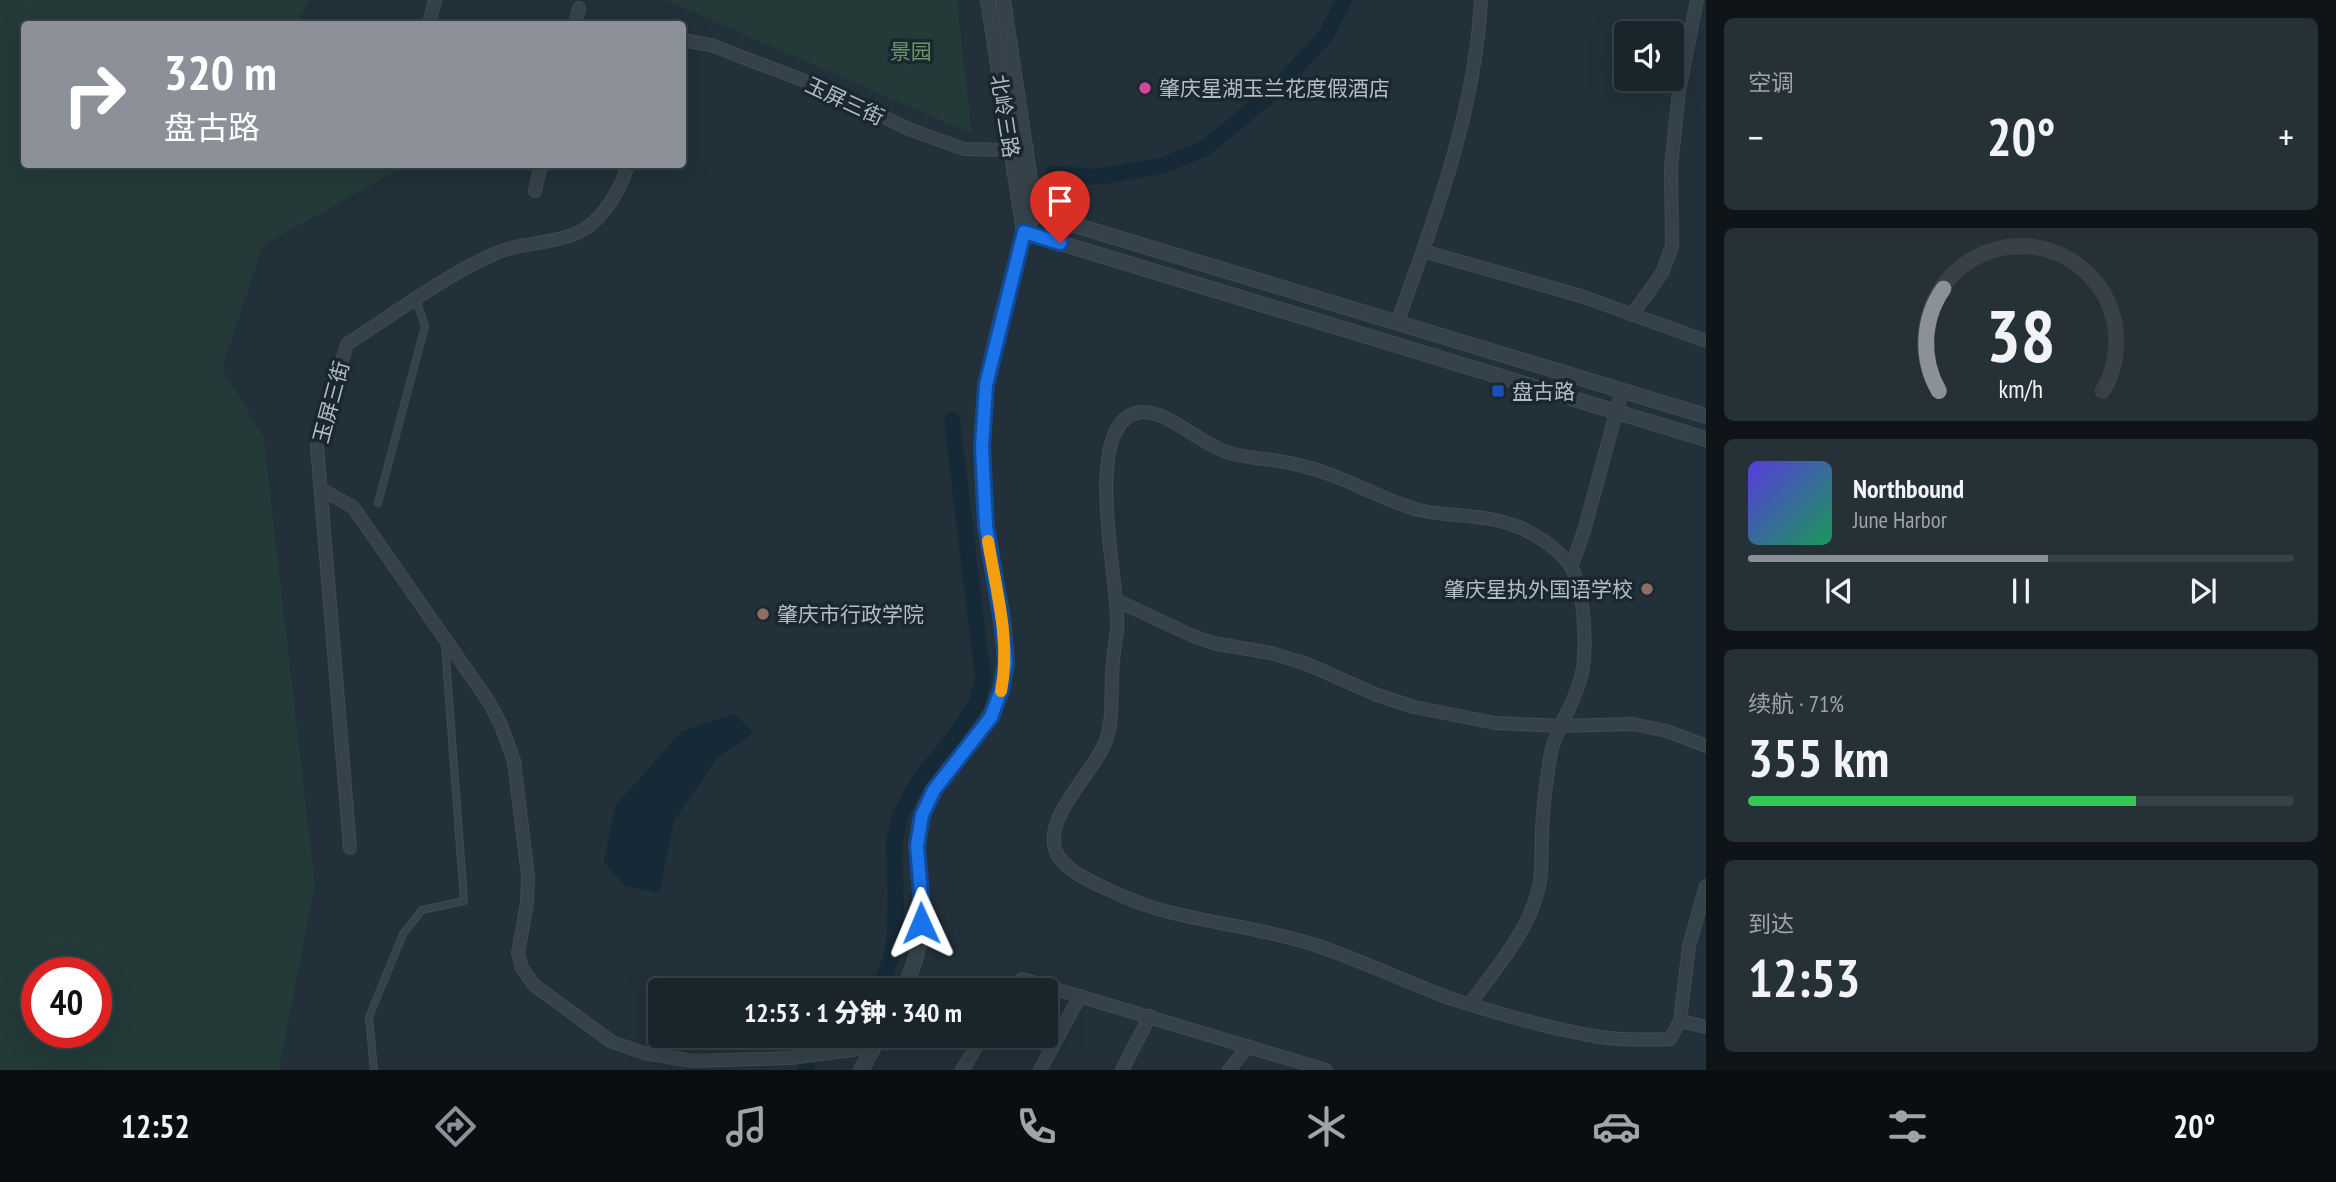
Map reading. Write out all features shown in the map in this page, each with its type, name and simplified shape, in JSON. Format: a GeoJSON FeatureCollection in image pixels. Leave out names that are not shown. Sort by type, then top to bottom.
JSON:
{"type":"FeatureCollection","features":[{"type":"Feature","properties":{"kind":"street"},"geometry":{"type":"LineString","coordinates":[[430,21],[435,0]]}},
{"type":"Feature","properties":{"kind":"street","name":"北岭三路"},"geometry":{"type":"LineString","coordinates":[[988,0],[1024,232]]}},
{"type":"Feature","properties":{"kind":"street","name":"北岭三路"},"geometry":{"type":"LineString","coordinates":[[1003,0],[1035,213]]}},
{"type":"Feature","properties":{"kind":"street"},"geometry":{"type":"LineString","coordinates":[[1397,323],[1458,144],[1473,77],[1481,0]]}},
{"type":"Feature","properties":{"kind":"street"},"geometry":{"type":"LineString","coordinates":[[1632,315],[1662,273],[1672,246],[1671,167],[1679,91],[1697,0]]}},
{"type":"Feature","properties":{"kind":"street"},"geometry":{"type":"LineString","coordinates":[[576,21],[579,8]]}},
{"type":"Feature","properties":{"kind":"street","name":"玉屏三街"},"geometry":{"type":"LineString","coordinates":[[686,41],[711,45],[828,90],[911,131],[964,149],[1010,150]]}},
{"type":"Feature","properties":{"kind":"street"},"geometry":{"type":"LineString","coordinates":[[536,191],[540,168]]}},
{"type":"Feature","properties":{"kind":"street","name":"玉屏三街"},"geometry":{"type":"LineString","coordinates":[[350,848],[317,445],[347,344],[475,263],[498,252],[582,230],[598,219],[627,168]]}},
{"type":"Feature","properties":{"kind":"street"},"geometry":{"type":"LineString","coordinates":[[909,978],[920,940],[922,906],[917,846],[922,815],[934,790],[991,717],[1001,690],[1006,663],[986,526],[982,447],[986,385],[1024,232],[1035,213],[1706,416]]}},
{"type":"Feature","properties":{"kind":"street"},"geometry":{"type":"LineString","coordinates":[[1024,232],[1706,439]]}},
{"type":"Feature","properties":{"kind":"street"},"geometry":{"type":"LineString","coordinates":[[1423,251],[1581,296],[1706,341]]}},
{"type":"Feature","properties":{"kind":"street"},"geometry":{"type":"LineString","coordinates":[[1296,314],[1302,294]]}},
{"type":"Feature","properties":{"kind":"street"},"geometry":{"type":"LineString","coordinates":[[1469,1004],[1522,929],[1540,886],[1545,792],[1551,751],[1560,726],[1575,699],[1585,652],[1585,627],[1572,567],[1622,391]]}},
{"type":"Feature","properties":{"kind":"street"},"geometry":{"type":"LineString","coordinates":[[1572,567],[1555,550],[1511,524],[1493,519],[1447,515],[1395,503],[1316,470],[1226,452],[1164,417],[1136,412],[1116,431],[1106,464],[1105,490],[1118,601],[1110,722],[1097,761],[1064,807],[1056,825],[1053,840],[1056,853],[1066,866],[1087,880],[1139,903],[1167,912],[1312,944],[1366,963],[1426,990],[1469,1004],[1601,1037],[1670,1039],[1680,1021],[1689,946],[1706,886]]}},
{"type":"Feature","properties":{"kind":"street"},"geometry":{"type":"LineString","coordinates":[[321,489],[353,507],[489,702],[501,725],[514,761],[528,877],[527,903],[518,953],[522,968],[534,985],[612,1042],[644,1053],[693,1061],[819,1056],[850,1048]]}},
{"type":"Feature","properties":{"kind":"street"},"geometry":{"type":"LineString","coordinates":[[1118,601],[1192,636],[1307,664],[1377,695],[1414,707],[1495,723],[1560,726],[1632,724],[1667,731],[1706,746]]}},
{"type":"Feature","properties":{"kind":"street"},"geometry":{"type":"LineString","coordinates":[[1058,990],[1326,1070]]}},
{"type":"Feature","properties":{"kind":"street"},"geometry":{"type":"LineString","coordinates":[[1040,1070],[1080,996]]}},
{"type":"Feature","properties":{"kind":"street"},"geometry":{"type":"LineString","coordinates":[[1122,1070],[1150,1016]]}},
{"type":"Feature","properties":{"kind":"street"},"geometry":{"type":"LineString","coordinates":[[1680,1021],[1706,1027]]}},
{"type":"Feature","properties":{"kind":"street"},"geometry":{"type":"LineString","coordinates":[[1229,1070],[1248,1046]]}},
{"type":"Feature","properties":{"kind":"street"},"geometry":{"type":"LineString","coordinates":[[861,1070],[874,1048]]}},
{"type":"Feature","properties":{"kind":"street"},"geometry":{"type":"LineString","coordinates":[[962,1070],[976,1048]]}},
{"type":"Feature","properties":{"kind":"lane"},"geometry":{"type":"LineString","coordinates":[[378,503],[425,326],[416,300]]}},
{"type":"Feature","properties":{"kind":"lane"},"geometry":{"type":"LineString","coordinates":[[374,1070],[369,1017],[403,934],[422,910],[464,901],[445,639]]}},
{"type":"Feature","properties":{"kind":"green space"},"geometry":{"type":"Polygon","coordinates":[[[0,0],[309,0],[299,21],[21,21],[21,168],[403,168],[263,245],[222,368],[264,438],[315,884],[279,1070],[0,1070],[0,0]]]}},
{"type":"Feature","properties":{"kind":"green space","name":"景园"},"geometry":{"type":"Polygon","coordinates":[[[665,0],[957,0],[972,134],[665,0]]]}},
{"type":"Feature","properties":{"kind":"water"},"geometry":{"type":"Polygon","coordinates":[[[735,714],[753,733],[717,758],[674,821],[659,893],[625,886],[604,862],[615,806],[682,731],[735,714]]]}},
{"type":"Feature","properties":{"kind":"waterway"},"geometry":{"type":"LineString","coordinates":[[1053,174],[1096,177],[1161,166],[1204,149],[1271,94],[1325,37],[1344,0]]}},
{"type":"Feature","properties":{"kind":"waterway"},"geometry":{"type":"LineString","coordinates":[[884,978],[894,949],[894,843],[900,815],[920,779],[977,703],[983,678],[952,420]]}},
{"type":"Feature","properties":{"kind":"waterway"},"geometry":{"type":"LineString","coordinates":[[806,1070],[808,1048]]}},
{"type":"Feature","properties":{"kind":"slow traffic"},"geometry":{"type":"LineString","coordinates":[[988,541],[1006,663],[1001,691]]}},
{"type":"Feature","properties":{"kind":"place","name":"肇庆星湖玉兰花度假酒店"},"geometry":{"type":"Point","coordinates":[1145,88]}},
{"type":"Feature","properties":{"kind":"place","name":"盘古路"},"geometry":{"type":"Point","coordinates":[1498,391]}},
{"type":"Feature","properties":{"kind":"place","name":"肇庆星执外国语学校"},"geometry":{"type":"Point","coordinates":[1647,589]}},
{"type":"Feature","properties":{"kind":"place","name":"肇庆市行政学院"},"geometry":{"type":"Point","coordinates":[763,614]}},
{"type":"Feature","properties":{"kind":"route"},"geometry":{"type":"LineString","coordinates":[[921,923],[917,846],[922,815],[934,790],[991,717],[1001,690],[1006,663],[986,526],[982,447],[986,385],[1024,232],[1060,243]]}}]}
